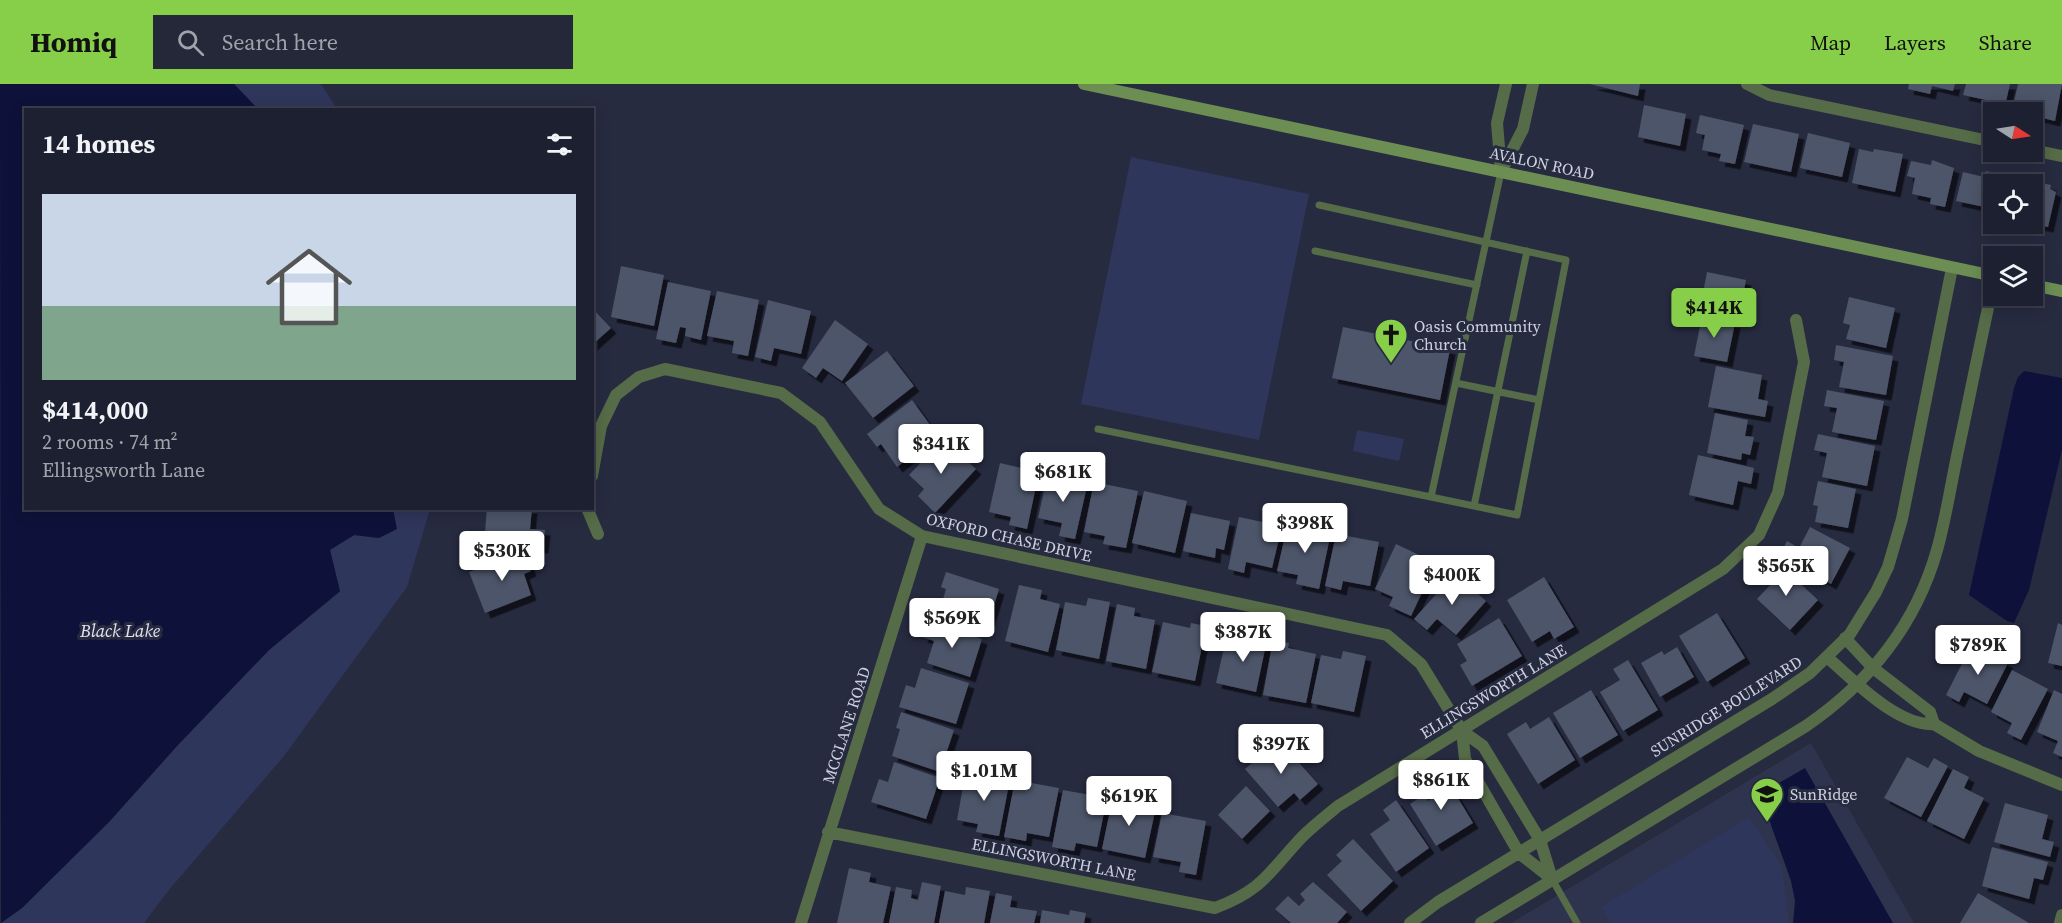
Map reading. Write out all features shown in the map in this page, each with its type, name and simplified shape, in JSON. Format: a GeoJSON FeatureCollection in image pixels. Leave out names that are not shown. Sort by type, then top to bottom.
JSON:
{"type":"FeatureCollection","features":[{"type":"Feature","properties":{"kind":"main road","name":"AVALON ROAD"},"geometry":{"type":"LineString","coordinates":[[1084,84],[1983,274]]}},
{"type":"Feature","properties":{"kind":"main road"},"geometry":{"type":"LineString","coordinates":[[2043,287],[2062,291]]}},
{"type":"Feature","properties":{"kind":"street"},"geometry":{"type":"LineString","coordinates":[[1502,172],[1497,123],[1506,84]]}},
{"type":"Feature","properties":{"kind":"street"},"geometry":{"type":"LineString","coordinates":[[1502,172],[1523,129],[1533,84]]}},
{"type":"Feature","properties":{"kind":"street"},"geometry":{"type":"LineString","coordinates":[[1747,84],[1769,95],[1983,140]]}},
{"type":"Feature","properties":{"kind":"street"},"geometry":{"type":"LineString","coordinates":[[2043,152],[2062,156]]}},
{"type":"Feature","properties":{"kind":"street","name":"SUNRIDGE BOULEVARD"},"geometry":{"type":"LineString","coordinates":[[1410,923],[1438,902],[1772,699],[1810,673],[1845,638],[1876,592],[1896,545],[1952,268]]}},
{"type":"Feature","properties":{"kind":"street"},"geometry":{"type":"LineString","coordinates":[[1481,923],[1806,726],[1837,704],[1889,649],[1915,608],[1937,549],[1989,306]]}},
{"type":"Feature","properties":{"kind":"street","name":"ELLINGSWORTH LANE"},"geometry":{"type":"LineString","coordinates":[[828,831],[1215,908],[1243,897],[1267,879],[1303,836],[1338,806],[1723,569],[1759,535],[1778,493],[1804,362],[1796,320]]}},
{"type":"Feature","properties":{"kind":"street","name":"OXFORD CHASE DRIVE"},"geometry":{"type":"LineString","coordinates":[[594,465],[601,426],[616,395],[639,377],[665,369],[782,393],[820,422],[879,510],[922,536],[1387,635],[1421,664],[1462,731],[1483,746],[1540,840],[1552,879]]}},
{"type":"Feature","properties":{"kind":"street"},"geometry":{"type":"LineString","coordinates":[[588,510],[598,534]]}},
{"type":"Feature","properties":{"kind":"street","name":"MCCLANE ROAD"},"geometry":{"type":"LineString","coordinates":[[801,923],[922,536]]}},
{"type":"Feature","properties":{"kind":"street"},"geometry":{"type":"LineString","coordinates":[[1845,638],[1873,668],[1929,712],[1934,724]]}},
{"type":"Feature","properties":{"kind":"street"},"geometry":{"type":"LineString","coordinates":[[1827,657],[1895,712],[1924,725],[1934,724],[1980,751],[2062,785]]}},
{"type":"Feature","properties":{"kind":"street","name":"OXFORD CHASE DRIVE"},"geometry":{"type":"LineString","coordinates":[[1462,731],[1465,759],[1519,853],[1552,879]]}},
{"type":"Feature","properties":{"kind":"street"},"geometry":{"type":"LineString","coordinates":[[1488,798],[1508,786]]}},
{"type":"Feature","properties":{"kind":"street"},"geometry":{"type":"LineString","coordinates":[[2060,923],[2062,915]]}},
{"type":"Feature","properties":{"kind":"lane"},"geometry":{"type":"LineString","coordinates":[[1431,497],[1502,172]]}},
{"type":"Feature","properties":{"kind":"lane"},"geometry":{"type":"LineString","coordinates":[[1098,429],[1517,515],[1566,260],[1319,206]]}},
{"type":"Feature","properties":{"kind":"lane"},"geometry":{"type":"LineString","coordinates":[[1315,251],[1477,285]]}},
{"type":"Feature","properties":{"kind":"lane"},"geometry":{"type":"LineString","coordinates":[[1474,506],[1527,251]]}},
{"type":"Feature","properties":{"kind":"lane"},"geometry":{"type":"LineString","coordinates":[[1456,383],[1539,400]]}},
{"type":"Feature","properties":{"kind":"lane"},"geometry":{"type":"LineString","coordinates":[[1552,879],[1577,923]]}},
{"type":"Feature","properties":{"kind":"shaded area"},"geometry":{"type":"Polygon","coordinates":[[[234,84],[321,84],[336,108],[257,108],[234,84]]]}},
{"type":"Feature","properties":{"kind":"shaded area"},"geometry":{"type":"Polygon","coordinates":[[[1131,157],[1309,194],[1259,440],[1081,404],[1131,157]]]}},
{"type":"Feature","properties":{"kind":"shaded area"},"geometry":{"type":"Polygon","coordinates":[[[1357,430],[1404,439],[1399,461],[1353,451],[1357,430]]]}},
{"type":"Feature","properties":{"kind":"shaded area"},"geometry":{"type":"Polygon","coordinates":[[[393,510],[430,510],[407,587],[284,756],[168,891],[144,923],[1,923],[22,908],[109,822],[177,746],[269,650],[340,592],[330,550],[354,535],[379,538],[396,529],[393,510]]]}},
{"type":"Feature","properties":{"kind":"shaded area","name":"SunRidge"},"geometry":{"type":"Polygon","coordinates":[[[1811,743],[1914,923],[1511,923],[1811,743]]]}},
{"type":"Feature","properties":{"kind":"shaded area"},"geometry":{"type":"Polygon","coordinates":[[[1749,817],[1782,867],[1789,923],[1610,923],[1601,907],[1749,817]]]}},
{"type":"Feature","properties":{"kind":"water","name":"Black Lake"},"geometry":{"type":"Polygon","coordinates":[[[0,84],[234,84],[257,108],[24,108],[24,510],[393,510],[397,529],[379,538],[354,535],[330,550],[340,591],[269,650],[177,746],[109,822],[22,908],[1,923],[0,84]]]}},
{"type":"Feature","properties":{"kind":"water"},"geometry":{"type":"Polygon","coordinates":[[[2024,371],[2062,378],[2062,450],[2029,590],[2014,623],[2007,621],[1969,595],[2014,388],[2018,377],[2024,371]]]}},
{"type":"Feature","properties":{"kind":"water"},"geometry":{"type":"Polygon","coordinates":[[[1805,768],[1893,923],[1793,923],[1795,901],[1791,881],[1760,794],[1805,768]]]}},
{"type":"Feature","properties":{"kind":"building"},"geometry":{"type":"Polygon","coordinates":[[[1590,84],[1640,84],[1638,96],[1590,84]]]}},
{"type":"Feature","properties":{"kind":"building"},"geometry":{"type":"Polygon","coordinates":[[[1909,84],[1955,84],[1953,91],[1932,86],[1930,94],[1908,89],[1909,84]]]}},
{"type":"Feature","properties":{"kind":"building"},"geometry":{"type":"Polygon","coordinates":[[[1966,84],[2010,84],[2006,102],[1986,102],[1986,100],[1963,95],[1966,84]]]}},
{"type":"Feature","properties":{"kind":"building"},"geometry":{"type":"Polygon","coordinates":[[[2018,84],[2062,84],[2055,121],[2043,118],[2043,102],[2014,102],[2018,84]]]}},
{"type":"Feature","properties":{"kind":"building"},"geometry":{"type":"Polygon","coordinates":[[[1644,105],[1686,114],[1680,146],[1638,137],[1644,105]]]}},
{"type":"Feature","properties":{"kind":"building"},"geometry":{"type":"Polygon","coordinates":[[[1700,115],[1744,125],[1735,164],[1719,161],[1721,154],[1702,150],[1705,135],[1696,133],[1700,115]]]}},
{"type":"Feature","properties":{"kind":"building"},"geometry":{"type":"Polygon","coordinates":[[[1753,124],[1799,134],[1791,172],[1744,162],[1753,124]]]}},
{"type":"Feature","properties":{"kind":"building"},"geometry":{"type":"Polygon","coordinates":[[[1808,133],[1850,143],[1842,177],[1800,168],[1808,133]]]}},
{"type":"Feature","properties":{"kind":"building"},"geometry":{"type":"Polygon","coordinates":[[[1859,149],[1903,154],[1895,192],[1852,183],[1859,149]]]}},
{"type":"Feature","properties":{"kind":"building"},"geometry":{"type":"Polygon","coordinates":[[[1932,160],[1954,168],[1945,207],[1930,204],[1931,198],[1912,194],[1915,178],[1907,176],[1911,161],[1931,165],[1932,160]]]}},
{"type":"Feature","properties":{"kind":"building"},"geometry":{"type":"Polygon","coordinates":[[[1963,172],[1983,177],[1983,207],[1956,201],[1963,172]]]}},
{"type":"Feature","properties":{"kind":"building"},"geometry":{"type":"Polygon","coordinates":[[[2043,183],[2051,185],[2050,189],[2056,192],[2048,227],[2043,226],[2043,183]]]}},
{"type":"Feature","properties":{"kind":"building"},"geometry":{"type":"Polygon","coordinates":[[[621,266],[664,275],[654,326],[611,317],[621,266]]]}},
{"type":"Feature","properties":{"kind":"building"},"geometry":{"type":"Polygon","coordinates":[[[1707,272],[1746,280],[1743,295],[1749,296],[1745,318],[1700,309],[1707,272]]]}},
{"type":"Feature","properties":{"kind":"building"},"geometry":{"type":"Polygon","coordinates":[[[668,282],[711,291],[701,340],[685,336],[686,328],[680,327],[676,343],[656,339],[668,282]]]}},
{"type":"Feature","properties":{"kind":"building"},"geometry":{"type":"Polygon","coordinates":[[[717,291],[759,300],[748,356],[732,353],[734,341],[707,336],[717,291]]]}},
{"type":"Feature","properties":{"kind":"building"},"geometry":{"type":"Polygon","coordinates":[[[1849,297],[1895,308],[1886,348],[1846,339],[1850,325],[1843,323],[1849,297]]]}},
{"type":"Feature","properties":{"kind":"building"},"geometry":{"type":"Polygon","coordinates":[[[768,300],[811,311],[801,354],[774,348],[771,361],[755,357],[768,300]]]}},
{"type":"Feature","properties":{"kind":"building"},"geometry":{"type":"Polygon","coordinates":[[[594,310],[611,328],[594,343],[594,310]]]}},
{"type":"Feature","properties":{"kind":"building"},"geometry":{"type":"Polygon","coordinates":[[[1702,316],[1735,323],[1727,362],[1694,356],[1702,316]]]}},
{"type":"Feature","properties":{"kind":"building"},"geometry":{"type":"Polygon","coordinates":[[[835,320],[868,344],[842,381],[823,368],[816,378],[802,368],[835,320]]]}},
{"type":"Feature","properties":{"kind":"building","name":"Oasis Community Church"},"geometry":{"type":"Polygon","coordinates":[[[1343,327],[1450,349],[1440,400],[1332,378],[1343,327]]]}},
{"type":"Feature","properties":{"kind":"building"},"geometry":{"type":"Polygon","coordinates":[[[1836,345],[1893,356],[1886,395],[1839,387],[1844,362],[1834,360],[1836,345]]]}},
{"type":"Feature","properties":{"kind":"building"},"geometry":{"type":"Polygon","coordinates":[[[887,351],[914,386],[873,418],[845,383],[887,351]]]}},
{"type":"Feature","properties":{"kind":"building"},"geometry":{"type":"Polygon","coordinates":[[[1716,366],[1762,375],[1758,399],[1768,401],[1765,417],[1708,407],[1716,366]]]}},
{"type":"Feature","properties":{"kind":"building"},"geometry":{"type":"Polygon","coordinates":[[[1827,390],[1884,401],[1876,440],[1832,432],[1837,408],[1824,406],[1827,390]]]}},
{"type":"Feature","properties":{"kind":"building"},"geometry":{"type":"Polygon","coordinates":[[[912,400],[938,436],[897,467],[881,444],[877,447],[867,434],[912,400]]]}},
{"type":"Feature","properties":{"kind":"building"},"geometry":{"type":"Polygon","coordinates":[[[1715,413],[1748,420],[1745,436],[1754,437],[1750,455],[1742,453],[1741,460],[1707,453],[1715,413]]]}},
{"type":"Feature","properties":{"kind":"building"},"geometry":{"type":"Polygon","coordinates":[[[1818,434],[1875,446],[1867,486],[1822,477],[1827,453],[1814,450],[1818,434]]]}},
{"type":"Feature","properties":{"kind":"building"},"geometry":{"type":"Polygon","coordinates":[[[943,439],[976,469],[935,513],[918,496],[924,489],[909,475],[943,439]]]}},
{"type":"Feature","properties":{"kind":"building"},"geometry":{"type":"Polygon","coordinates":[[[1698,455],[1754,468],[1751,484],[1738,481],[1733,505],[1689,495],[1698,455]]]}},
{"type":"Feature","properties":{"kind":"building"},"geometry":{"type":"Polygon","coordinates":[[[1000,463],[1039,472],[1027,529],[1009,525],[1011,517],[989,512],[1000,463]]]}},
{"type":"Feature","properties":{"kind":"building"},"geometry":{"type":"Polygon","coordinates":[[[1048,473],[1088,482],[1075,539],[1059,536],[1062,523],[1038,518],[1048,473]]]}},
{"type":"Feature","properties":{"kind":"building"},"geometry":{"type":"Polygon","coordinates":[[[1818,481],[1856,489],[1848,528],[1815,522],[1818,506],[1813,505],[1818,481]]]}},
{"type":"Feature","properties":{"kind":"building"},"geometry":{"type":"Polygon","coordinates":[[[1094,482],[1138,491],[1126,548],[1103,544],[1105,536],[1084,532],[1094,482]]]}},
{"type":"Feature","properties":{"kind":"building"},"geometry":{"type":"Polygon","coordinates":[[[1144,491],[1187,501],[1175,553],[1132,543],[1144,491]]]}},
{"type":"Feature","properties":{"kind":"building"},"geometry":{"type":"Polygon","coordinates":[[[487,510],[532,510],[530,529],[545,530],[543,548],[484,543],[487,510]]]}},
{"type":"Feature","properties":{"kind":"building"},"geometry":{"type":"Polygon","coordinates":[[[1191,513],[1230,521],[1224,550],[1216,548],[1215,558],[1183,551],[1191,513]]]}},
{"type":"Feature","properties":{"kind":"building"},"geometry":{"type":"Polygon","coordinates":[[[1239,517],[1282,526],[1272,568],[1246,562],[1244,573],[1228,569],[1239,517]]]}},
{"type":"Feature","properties":{"kind":"building"},"geometry":{"type":"Polygon","coordinates":[[[1288,523],[1331,532],[1319,589],[1296,584],[1298,575],[1277,571],[1288,523]]]}},
{"type":"Feature","properties":{"kind":"building"},"geometry":{"type":"Polygon","coordinates":[[[1810,527],[1850,548],[1831,584],[1779,557],[1787,541],[1799,548],[1810,527]]]}},
{"type":"Feature","properties":{"kind":"building"},"geometry":{"type":"Polygon","coordinates":[[[1336,534],[1379,542],[1370,586],[1343,581],[1341,590],[1325,586],[1336,534]]]}},
{"type":"Feature","properties":{"kind":"building"},"geometry":{"type":"Polygon","coordinates":[[[1396,544],[1436,563],[1411,616],[1389,606],[1393,597],[1375,589],[1396,544]]]}},
{"type":"Feature","properties":{"kind":"building"},"geometry":{"type":"Polygon","coordinates":[[[524,552],[531,571],[524,574],[531,595],[485,613],[469,572],[524,552]]]}},
{"type":"Feature","properties":{"kind":"building"},"geometry":{"type":"Polygon","coordinates":[[[1775,560],[1818,600],[1790,630],[1757,599],[1774,581],[1765,572],[1775,560]]]}},
{"type":"Feature","properties":{"kind":"building"},"geometry":{"type":"Polygon","coordinates":[[[946,572],[999,589],[986,631],[938,616],[946,589],[941,587],[946,572]]]}},
{"type":"Feature","properties":{"kind":"building"},"geometry":{"type":"Polygon","coordinates":[[[1455,573],[1486,601],[1456,635],[1437,619],[1427,630],[1414,619],[1455,573]]]}},
{"type":"Feature","properties":{"kind":"building"},"geometry":{"type":"Polygon","coordinates":[[[1544,577],[1574,627],[1554,639],[1550,631],[1532,642],[1507,600],[1544,577]]]}},
{"type":"Feature","properties":{"kind":"building"},"geometry":{"type":"Polygon","coordinates":[[[1019,585],[1042,590],[1040,599],[1060,604],[1048,652],[1005,641],[1019,585]]]}},
{"type":"Feature","properties":{"kind":"building"},"geometry":{"type":"Polygon","coordinates":[[[1088,598],[1110,602],[1099,659],[1056,650],[1065,602],[1086,606],[1088,598]]]}},
{"type":"Feature","properties":{"kind":"building"},"geometry":{"type":"Polygon","coordinates":[[[1117,604],[1135,608],[1134,616],[1155,620],[1146,669],[1106,661],[1117,604]]]}},
{"type":"Feature","properties":{"kind":"building"},"geometry":{"type":"Polygon","coordinates":[[[1717,613],[1745,658],[1707,682],[1679,636],[1717,613]]]}},
{"type":"Feature","properties":{"kind":"building"},"geometry":{"type":"Polygon","coordinates":[[[1499,618],[1522,656],[1472,686],[1460,665],[1467,661],[1457,644],[1499,618]]]}},
{"type":"Feature","properties":{"kind":"building"},"geometry":{"type":"Polygon","coordinates":[[[927,621],[982,639],[970,677],[927,663],[934,641],[922,637],[927,621]]]}},
{"type":"Feature","properties":{"kind":"building"},"geometry":{"type":"Polygon","coordinates":[[[1163,622],[1190,628],[1191,623],[1206,626],[1195,681],[1152,672],[1163,622]]]}},
{"type":"Feature","properties":{"kind":"building"},"geometry":{"type":"Polygon","coordinates":[[[2058,623],[2062,625],[2062,666],[2048,663],[2058,623]]]}},
{"type":"Feature","properties":{"kind":"building"},"geometry":{"type":"Polygon","coordinates":[[[1251,631],[1268,635],[1256,692],[1216,683],[1226,639],[1249,644],[1251,631]]]}},
{"type":"Feature","properties":{"kind":"building"},"geometry":{"type":"Polygon","coordinates":[[[1273,640],[1289,643],[1288,648],[1316,654],[1306,703],[1263,695],[1273,640]]]}},
{"type":"Feature","properties":{"kind":"building"},"geometry":{"type":"Polygon","coordinates":[[[1972,644],[2008,663],[1987,704],[1964,692],[1959,702],[1946,695],[1972,644]]]}},
{"type":"Feature","properties":{"kind":"building"},"geometry":{"type":"Polygon","coordinates":[[[1677,647],[1694,677],[1660,697],[1641,663],[1662,651],[1664,655],[1677,647]]]}},
{"type":"Feature","properties":{"kind":"building"},"geometry":{"type":"Polygon","coordinates":[[[1343,651],[1366,656],[1354,712],[1311,703],[1321,655],[1341,659],[1343,651]]]}},
{"type":"Feature","properties":{"kind":"building"},"geometry":{"type":"Polygon","coordinates":[[[1628,660],[1658,710],[1623,731],[1600,692],[1620,680],[1613,669],[1628,660]]]}},
{"type":"Feature","properties":{"kind":"building"},"geometry":{"type":"Polygon","coordinates":[[[921,668],[969,683],[956,724],[899,707],[906,685],[915,688],[921,668]]]}},
{"type":"Feature","properties":{"kind":"building"},"geometry":{"type":"Polygon","coordinates":[[[2012,670],[2048,689],[2021,740],[2007,733],[2012,723],[1991,712],[2012,670]]]}},
{"type":"Feature","properties":{"kind":"building"},"geometry":{"type":"Polygon","coordinates":[[[1591,690],[1618,735],[1580,758],[1553,713],[1591,690]]]}},
{"type":"Feature","properties":{"kind":"building"},"geometry":{"type":"Polygon","coordinates":[[[2054,690],[2062,694],[2062,757],[2053,753],[2058,741],[2037,732],[2054,690]]]}},
{"type":"Feature","properties":{"kind":"building"},"geometry":{"type":"Polygon","coordinates":[[[901,712],[954,730],[940,772],[892,756],[900,729],[896,728],[901,712]]]}},
{"type":"Feature","properties":{"kind":"building"},"geometry":{"type":"Polygon","coordinates":[[[1549,717],[1575,760],[1538,784],[1507,734],[1526,722],[1530,729],[1549,717]]]}},
{"type":"Feature","properties":{"kind":"building"},"geometry":{"type":"Polygon","coordinates":[[[1279,740],[1318,784],[1300,800],[1294,793],[1278,807],[1245,769],[1279,740]]]}},
{"type":"Feature","properties":{"kind":"building"},"geometry":{"type":"Polygon","coordinates":[[[1907,757],[1928,768],[1934,758],[1948,766],[1921,817],[1884,798],[1907,757]]]}},
{"type":"Feature","properties":{"kind":"building"},"geometry":{"type":"Polygon","coordinates":[[[894,762],[940,778],[926,819],[871,802],[879,779],[888,782],[894,762]]]}},
{"type":"Feature","properties":{"kind":"building"},"geometry":{"type":"Polygon","coordinates":[[[1953,769],[1969,777],[1964,788],[1984,798],[1964,839],[1927,821],[1953,769]]]}},
{"type":"Feature","properties":{"kind":"building"},"geometry":{"type":"Polygon","coordinates":[[[966,770],[1010,779],[999,836],[976,832],[978,824],[957,820],[966,770]]]}},
{"type":"Feature","properties":{"kind":"building"},"geometry":{"type":"Polygon","coordinates":[[[1443,773],[1473,823],[1436,846],[1410,804],[1424,795],[1428,801],[1433,798],[1424,784],[1443,773]]]}},
{"type":"Feature","properties":{"kind":"building"},"geometry":{"type":"Polygon","coordinates":[[[1015,780],[1059,788],[1049,837],[1027,833],[1026,841],[1004,837],[1015,780]]]}},
{"type":"Feature","properties":{"kind":"building"},"geometry":{"type":"Polygon","coordinates":[[[1246,786],[1270,811],[1242,839],[1218,815],[1246,786]]]}},
{"type":"Feature","properties":{"kind":"building"},"geometry":{"type":"Polygon","coordinates":[[[1115,787],[1122,788],[1120,799],[1156,807],[1145,858],[1102,849],[1115,787]]]}},
{"type":"Feature","properties":{"kind":"building"},"geometry":{"type":"Polygon","coordinates":[[[1063,790],[1107,798],[1097,847],[1076,843],[1074,851],[1052,847],[1063,790]]]}},
{"type":"Feature","properties":{"kind":"building"},"geometry":{"type":"Polygon","coordinates":[[[1396,800],[1429,848],[1396,872],[1370,834],[1390,820],[1383,810],[1396,800]]]}},
{"type":"Feature","properties":{"kind":"building"},"geometry":{"type":"Polygon","coordinates":[[[2005,803],[2048,815],[2042,839],[2054,842],[2050,857],[1994,842],[2005,803]]]}},
{"type":"Feature","properties":{"kind":"building"},"geometry":{"type":"Polygon","coordinates":[[[1162,813],[1206,821],[1196,875],[1179,872],[1181,862],[1153,857],[1162,813]]]}},
{"type":"Feature","properties":{"kind":"building"},"geometry":{"type":"Polygon","coordinates":[[[1353,839],[1393,881],[1361,911],[1327,875],[1342,861],[1336,855],[1353,839]]]}},
{"type":"Feature","properties":{"kind":"building"},"geometry":{"type":"Polygon","coordinates":[[[1992,847],[2048,862],[2043,880],[2034,878],[2029,899],[1982,886],[1992,847]]]}},
{"type":"Feature","properties":{"kind":"building"},"geometry":{"type":"Polygon","coordinates":[[[849,868],[871,873],[869,882],[891,887],[883,923],[837,923],[849,868]]]}},
{"type":"Feature","properties":{"kind":"building"},"geometry":{"type":"Polygon","coordinates":[[[922,882],[941,886],[934,923],[889,923],[896,887],[912,890],[911,898],[918,900],[922,882]]]}},
{"type":"Feature","properties":{"kind":"building"},"geometry":{"type":"Polygon","coordinates":[[[1313,882],[1347,912],[1337,923],[1291,923],[1275,909],[1288,896],[1299,906],[1305,900],[1300,894],[1313,882]]]}},
{"type":"Feature","properties":{"kind":"building"},"geometry":{"type":"Polygon","coordinates":[[[966,887],[990,891],[984,923],[939,923],[945,891],[965,895],[966,887]]]}},
{"type":"Feature","properties":{"kind":"building"},"geometry":{"type":"Polygon","coordinates":[[[996,893],[1012,896],[1010,907],[1037,911],[1034,923],[990,923],[996,893]]]}},
{"type":"Feature","properties":{"kind":"building"},"geometry":{"type":"Polygon","coordinates":[[[1978,893],[2029,923],[1960,923],[1978,893]]]}},
{"type":"Feature","properties":{"kind":"building"},"geometry":{"type":"Polygon","coordinates":[[[1042,910],[1069,915],[1070,910],[1086,913],[1084,923],[1040,923],[1042,910]]]}},
{"type":"Feature","properties":{"kind":"place","name":"Oasis Community Church"},"geometry":{"type":"Point","coordinates":[1391,364]}},
{"type":"Feature","properties":{"kind":"place","name":"SunRidge"},"geometry":{"type":"Point","coordinates":[1767,823]}}]}
